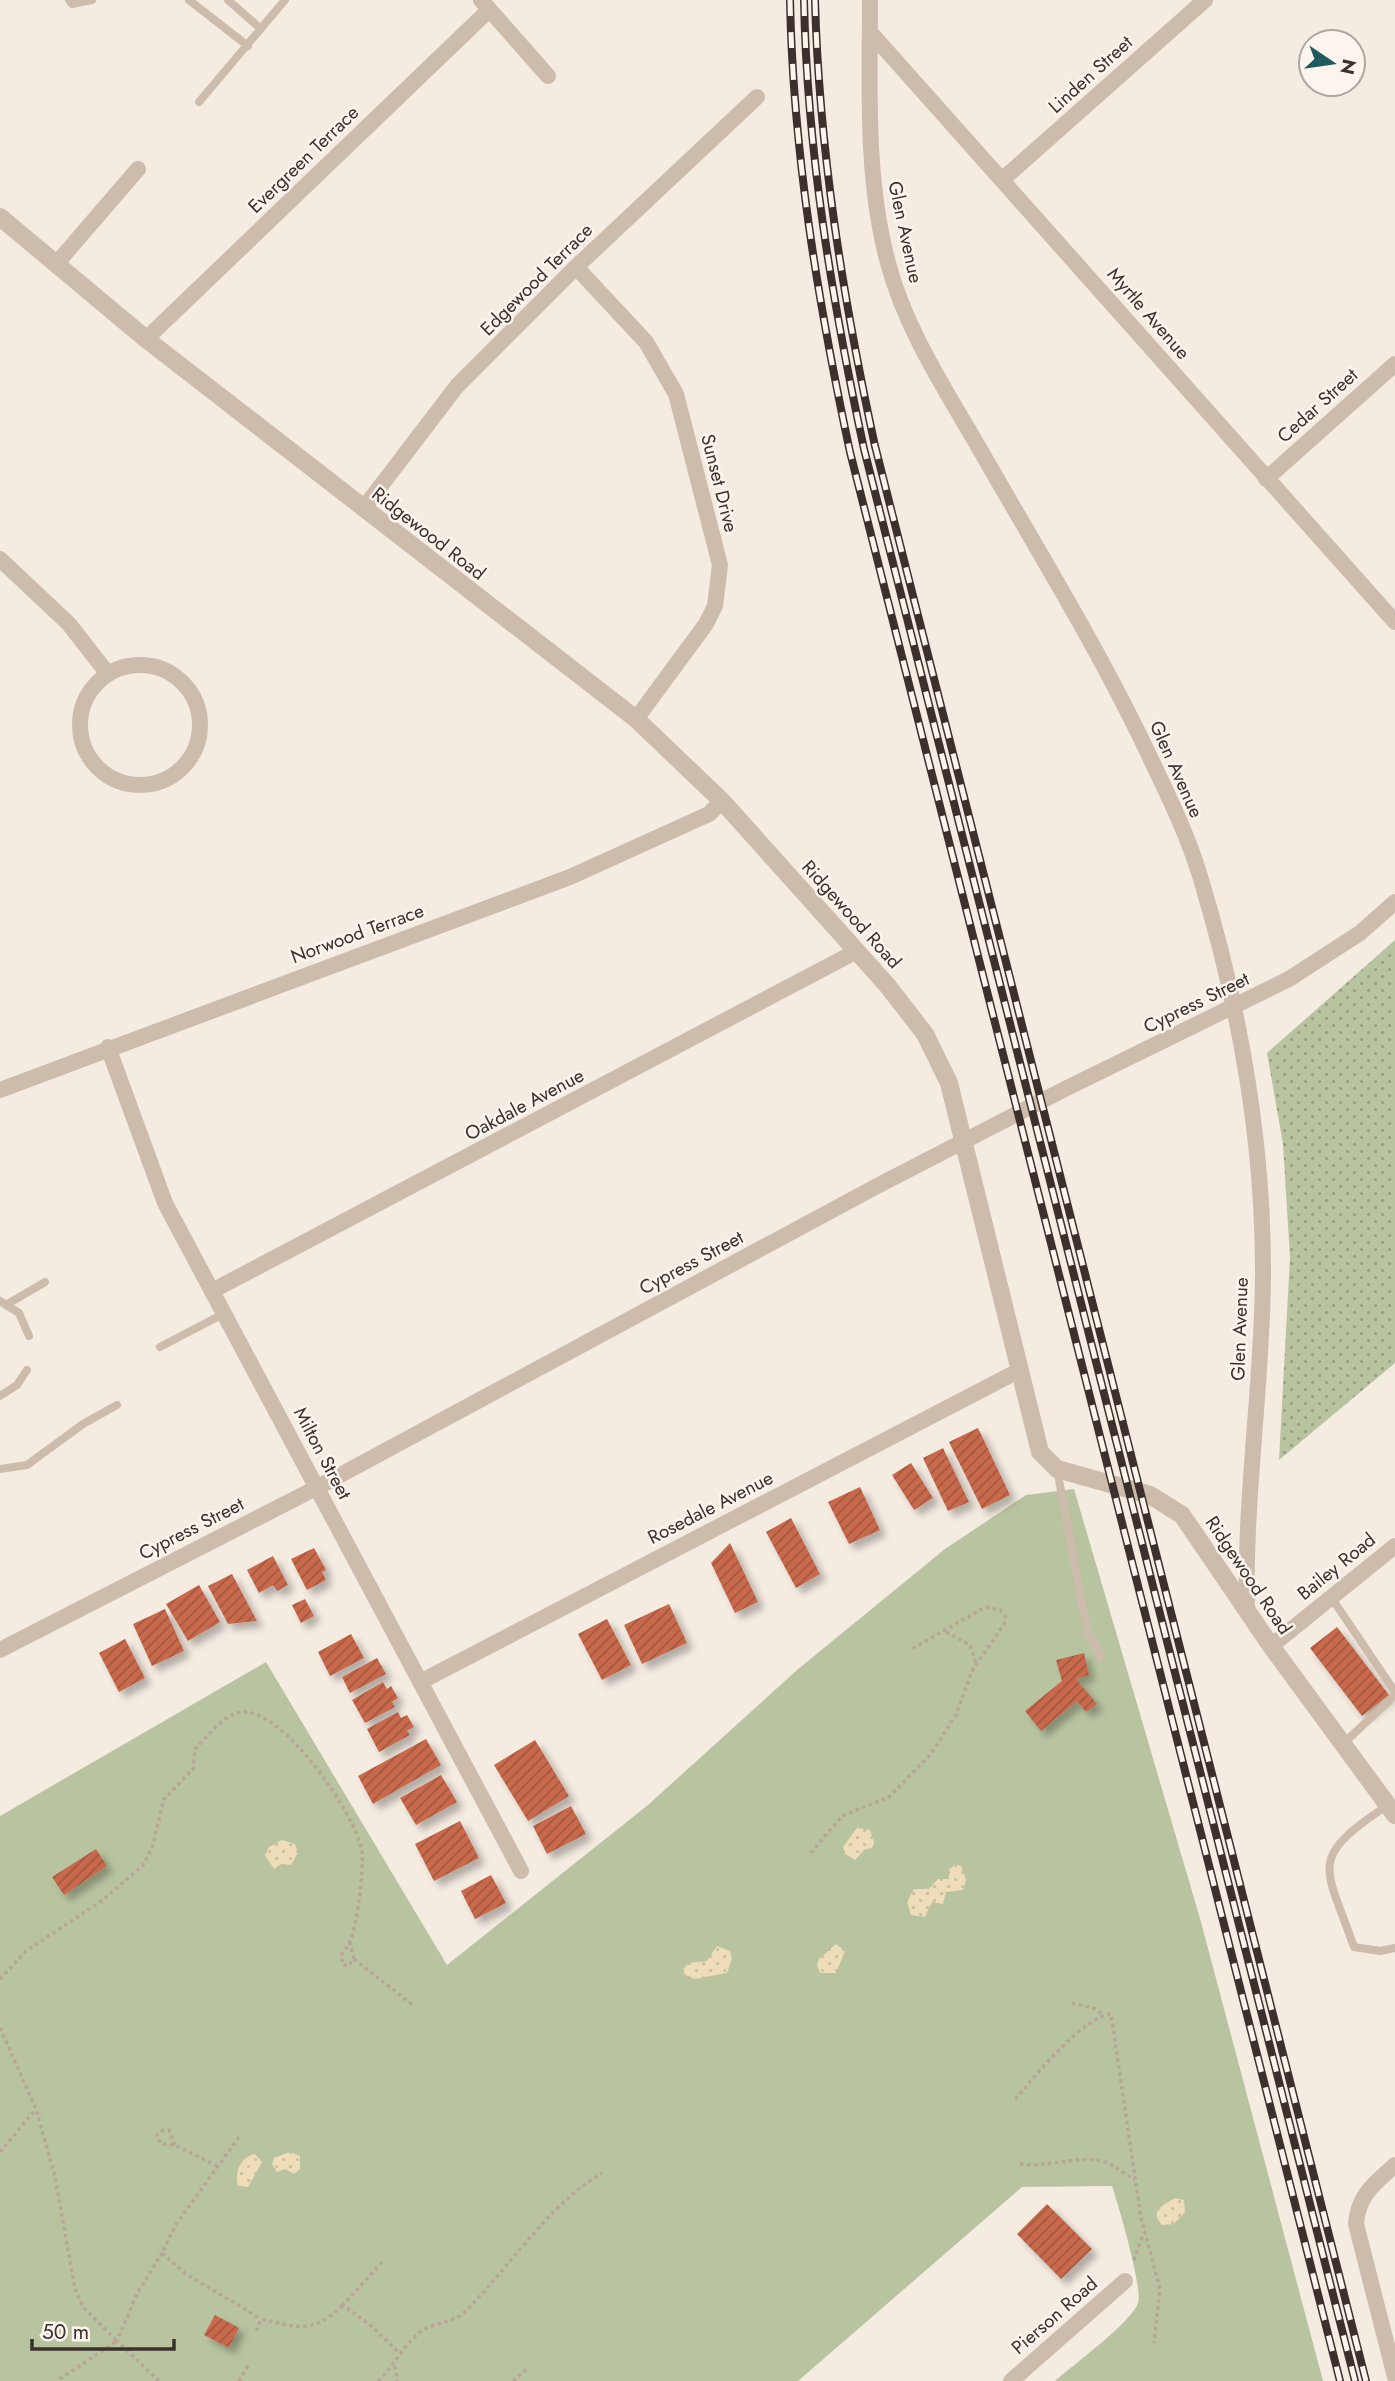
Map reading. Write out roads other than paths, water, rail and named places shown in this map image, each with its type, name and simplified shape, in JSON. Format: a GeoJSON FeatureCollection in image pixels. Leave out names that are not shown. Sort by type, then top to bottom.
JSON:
{"type":"FeatureCollection","features":[{"type":"Feature","properties":{"kind":"street","name":"Glen Avenue"},"geometry":{"type":"LineString","coordinates":[[870,0],[873,182],[888,263],[897,292],[925,354],[1118,690],[1170,799],[1199,873],[1234,1008],[1252,1114],[1263,1276],[1246,1560],[1247,1610]]}},
{"type":"Feature","properties":{"kind":"street","name":"Linden Street"},"geometry":{"type":"LineString","coordinates":[[1003,179],[1205,0]]}},
{"type":"Feature","properties":{"kind":"street"},"geometry":{"type":"LineString","coordinates":[[485,5],[548,76]]}},
{"type":"Feature","properties":{"kind":"street","name":"Evergreen Terrace"},"geometry":{"type":"LineString","coordinates":[[146,340],[485,5]]}},
{"type":"Feature","properties":{"kind":"street","name":"Myrtle Avenue"},"geometry":{"type":"LineString","coordinates":[[870,32],[1395,622]]}},
{"type":"Feature","properties":{"kind":"street","name":"Edgewood Terrace"},"geometry":{"type":"LineString","coordinates":[[363,509],[457,386],[576,267],[757,97]]}},
{"type":"Feature","properties":{"kind":"street"},"geometry":{"type":"LineString","coordinates":[[57,263],[138,169]]}},
{"type":"Feature","properties":{"kind":"street","name":"Ridgewood Road"},"geometry":{"type":"LineString","coordinates":[[0,217],[146,340],[636,719],[722,801],[855,952],[925,1034],[949,1083],[1040,1452],[1057,1469],[1150,1495],[1175,1510],[1194,1529],[1271,1646],[1392,1810]]}},
{"type":"Feature","properties":{"kind":"street","name":"Sunset Drive"},"geometry":{"type":"LineString","coordinates":[[576,267],[646,342],[676,394],[720,565],[715,606],[706,624],[636,719]]}},
{"type":"Feature","properties":{"kind":"street","name":"Cedar Street"},"geometry":{"type":"LineString","coordinates":[[1266,479],[1395,364]]}},
{"type":"Feature","properties":{"kind":"street"},"geometry":{"type":"LineString","coordinates":[[0,559],[69,624],[108,674]]}},
{"type":"Feature","properties":{"kind":"street"},"geometry":{"type":"LineString","coordinates":[[129,666],[154,666],[177,677],[193,696],[200,720],[197,745],[192,756],[175,774],[152,784],[126,783],[104,773],[88,754],[80,730],[83,705],[96,684],[108,674],[129,666]]}},
{"type":"Feature","properties":{"kind":"street","name":"Norwood Terrace"},"geometry":{"type":"LineString","coordinates":[[0,1090],[108,1047],[570,877],[709,814],[722,801]]}},
{"type":"Feature","properties":{"kind":"street","name":"Cypress Street"},"geometry":{"type":"LineString","coordinates":[[0,1650],[318,1487],[878,1185],[1065,1088],[1234,1008],[1323,960],[1360,933],[1395,902]]}},
{"type":"Feature","properties":{"kind":"street","name":"Oakdale Avenue"},"geometry":{"type":"LineString","coordinates":[[212,1291],[855,952]]}},
{"type":"Feature","properties":{"kind":"street","name":"Milton Street"},"geometry":{"type":"LineString","coordinates":[[108,1047],[165,1203],[521,1871]]}},
{"type":"Feature","properties":{"kind":"street","name":"Rosedale Avenue"},"geometry":{"type":"LineString","coordinates":[[420,1682],[1020,1370]]}},
{"type":"Feature","properties":{"kind":"street","name":"Bailey Road"},"geometry":{"type":"LineString","coordinates":[[1271,1646],[1395,1546]]}},
{"type":"Feature","properties":{"kind":"street"},"geometry":{"type":"LineString","coordinates":[[1395,2165],[1363,2194],[1357,2207],[1356,2224],[1395,2377]]}},
{"type":"Feature","properties":{"kind":"street","name":"Pierson Road"},"geometry":{"type":"LineString","coordinates":[[1011,2381],[1125,2281]]}},
{"type":"Feature","properties":{"kind":"lane"},"geometry":{"type":"LineString","coordinates":[[69,0],[72,4],[92,0]]}},
{"type":"Feature","properties":{"kind":"lane"},"geometry":{"type":"LineString","coordinates":[[189,0],[248,46]]}},
{"type":"Feature","properties":{"kind":"lane"},"geometry":{"type":"LineString","coordinates":[[228,0],[261,29]]}},
{"type":"Feature","properties":{"kind":"lane"},"geometry":{"type":"LineString","coordinates":[[199,102],[285,0]]}},
{"type":"Feature","properties":{"kind":"lane"},"geometry":{"type":"LineString","coordinates":[[3,1303],[45,1282]]}},
{"type":"Feature","properties":{"kind":"lane"},"geometry":{"type":"LineString","coordinates":[[3,1303],[19,1313],[29,1336]]}},
{"type":"Feature","properties":{"kind":"lane"},"geometry":{"type":"LineString","coordinates":[[160,1347],[225,1313]]}},
{"type":"Feature","properties":{"kind":"lane"},"geometry":{"type":"LineString","coordinates":[[0,1396],[17,1385],[27,1370]]}},
{"type":"Feature","properties":{"kind":"lane"},"geometry":{"type":"LineString","coordinates":[[0,1469],[26,1465],[83,1424],[117,1405]]}},
{"type":"Feature","properties":{"kind":"lane"},"geometry":{"type":"LineString","coordinates":[[1057,1469],[1087,1630],[1101,1658]]}},
{"type":"Feature","properties":{"kind":"lane"},"geometry":{"type":"LineString","coordinates":[[1331,1597],[1395,1694],[1343,1744]]}},
{"type":"Feature","properties":{"kind":"lane"},"geometry":{"type":"LineString","coordinates":[[1392,1810],[1339,1841],[1328,1860],[1331,1884],[1354,1947],[1380,1951],[1395,1948]]}},
{"type":"Feature","properties":{"kind":"railway"},"geometry":{"type":"LineString","coordinates":[[790,0],[796,114],[809,227],[850,452],[1340,2381]]}},
{"type":"Feature","properties":{"kind":"railway"},"geometry":{"type":"LineString","coordinates":[[804,0],[810,113],[823,226],[864,449],[1355,2381]]}},
{"type":"Feature","properties":{"kind":"railway"},"geometry":{"type":"LineString","coordinates":[[815,0],[817,56],[834,224],[875,446],[1366,2381]]}}]}
